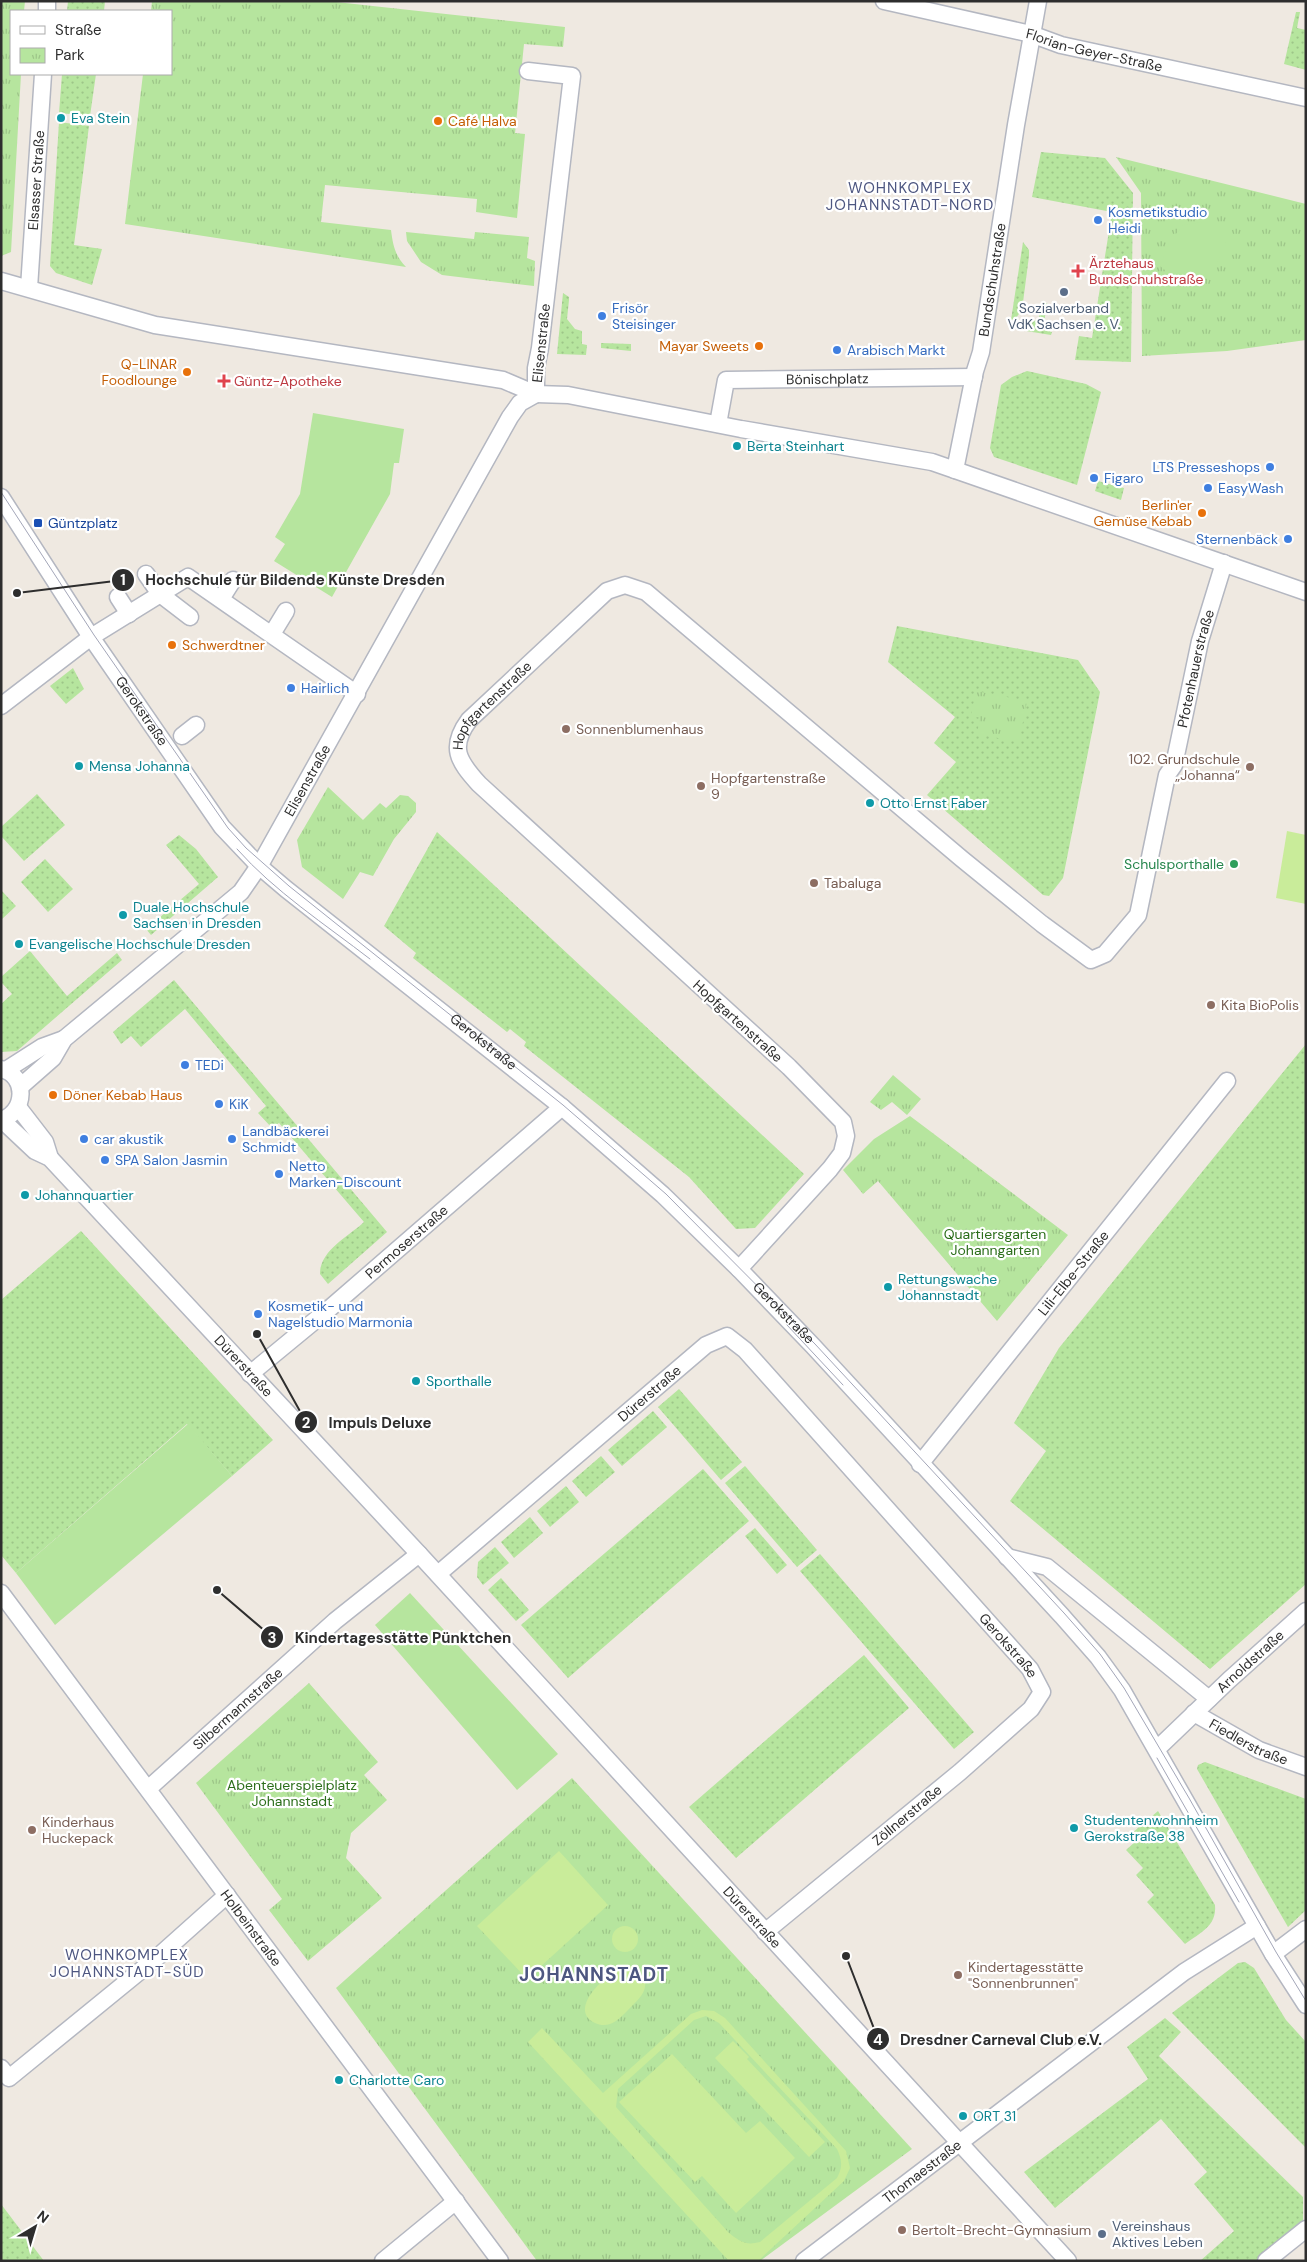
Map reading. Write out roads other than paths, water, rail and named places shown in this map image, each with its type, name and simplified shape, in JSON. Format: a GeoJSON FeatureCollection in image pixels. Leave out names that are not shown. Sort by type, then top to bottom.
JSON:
{"type":"FeatureCollection","features":[{"type":"Feature","properties":{"kind":"street","name":"Florian-Geyer-Straße"},"geometry":{"type":"LineString","coordinates":[[884,1],[1031,34],[1062,45],[1306,98]]}},
{"type":"Feature","properties":{"kind":"street","name":"Bundschuhstraße"},"geometry":{"type":"LineString","coordinates":[[955,470],[981,352],[1031,34],[1038,1]]}},
{"type":"Feature","properties":{"kind":"street","name":"Elisenstraße"},"geometry":{"type":"LineString","coordinates":[[64,1039],[234,898],[259,866],[357,694],[510,417],[520,403],[536,394],[536,368],[540,348],[572,76],[528,71]]}},
{"type":"Feature","properties":{"kind":"street","name":"Elsasser Straße"},"geometry":{"type":"LineString","coordinates":[[29,288],[43,75]]}},
{"type":"Feature","properties":{"kind":"street"},"geometry":{"type":"LineString","coordinates":[[1,281],[155,325],[502,380],[536,394],[568,395],[718,424],[924,460],[1306,592]]}},
{"type":"Feature","properties":{"kind":"street","name":"Bönischplatz"},"geometry":{"type":"LineString","coordinates":[[718,424],[726,380],[974,377]]}},
{"type":"Feature","properties":{"kind":"street","name":"Gerokstraße"},"geometry":{"type":"LineString","coordinates":[[1,497],[91,637],[222,826],[259,866],[562,1107],[650,1183],[739,1269],[1007,1556],[1098,1657],[1122,1690],[1273,1954],[1306,2005]]}},
{"type":"Feature","properties":{"kind":"street","name":"Pfotenhauerstraße"},"geometry":{"type":"LineString","coordinates":[[1091,960],[1105,954],[1138,915],[1167,776],[1174,765],[1200,641],[1224,563]]}},
{"type":"Feature","properties":{"kind":"street"},"geometry":{"type":"LineString","coordinates":[[146,574],[160,594],[190,617]]}},
{"type":"Feature","properties":{"kind":"street"},"geometry":{"type":"LineString","coordinates":[[1,706],[91,637],[188,577],[221,599],[246,624],[272,634],[357,694]]}},
{"type":"Feature","properties":{"kind":"street"},"geometry":{"type":"LineString","coordinates":[[221,599],[233,580]]}},
{"type":"Feature","properties":{"kind":"street","name":"Hopfgartenstraße"},"geometry":{"type":"LineString","coordinates":[[739,1269],[830,1169],[842,1152],[846,1136],[843,1122],[789,1068],[479,784],[464,768],[458,753],[460,731],[469,720],[607,591],[625,585],[646,592],[970,865],[1042,924],[1091,960]]}},
{"type":"Feature","properties":{"kind":"street"},"geometry":{"type":"LineString","coordinates":[[118,597],[129,614]]}},
{"type":"Feature","properties":{"kind":"street"},"geometry":{"type":"LineString","coordinates":[[272,634],[286,611]]}},
{"type":"Feature","properties":{"kind":"street"},"geometry":{"type":"LineString","coordinates":[[182,736],[196,725]]}},
{"type":"Feature","properties":{"kind":"street"},"geometry":{"type":"LineString","coordinates":[[2,1120],[13,1114],[18,1108],[21,1099],[20,1087],[13,1075],[4,1069],[42,1047],[64,1039]]}},
{"type":"Feature","properties":{"kind":"street"},"geometry":{"type":"LineString","coordinates":[[20,1087],[53,1058],[64,1039]]}},
{"type":"Feature","properties":{"kind":"street","name":"Lili-Elbe-Straße"},"geometry":{"type":"LineString","coordinates":[[920,1464],[1227,1082]]}},
{"type":"Feature","properties":{"kind":"street","name":"Permoserstraße"},"geometry":{"type":"LineString","coordinates":[[250,1374],[330,1309],[562,1107]]}},
{"type":"Feature","properties":{"kind":"street","name":"Dürerstraße"},"geometry":{"type":"LineString","coordinates":[[18,1108],[45,1142],[50,1158]]}},
{"type":"Feature","properties":{"kind":"street","name":"Dürerstraße"},"geometry":{"type":"LineString","coordinates":[[2,1120],[35,1151],[50,1158],[438,1574],[1068,2261]]}},
{"type":"Feature","properties":{"kind":"street","name":"Gerokstraße"},"geometry":{"type":"LineString","coordinates":[[727,1336],[745,1350],[1030,1668],[1042,1692]]}},
{"type":"Feature","properties":{"kind":"street","name":"Dürerstraße"},"geometry":{"type":"LineString","coordinates":[[438,1574],[706,1345],[727,1336]]}},
{"type":"Feature","properties":{"kind":"street","name":"Silbermannstraße"},"geometry":{"type":"LineString","coordinates":[[149,1788],[335,1622],[419,1554]]}},
{"type":"Feature","properties":{"kind":"street"},"geometry":{"type":"LineString","coordinates":[[1007,1556],[1047,1566],[1209,1699]]}},
{"type":"Feature","properties":{"kind":"street","name":"Holbeinstraße"},"geometry":{"type":"LineString","coordinates":[[2,1596],[149,1788],[500,2261]]}},
{"type":"Feature","properties":{"kind":"street","name":"Arnoldstraße"},"geometry":{"type":"LineString","coordinates":[[1194,1713],[1306,1611]]}},
{"type":"Feature","properties":{"kind":"street","name":"Zöllnerstraße"},"geometry":{"type":"LineString","coordinates":[[765,1932],[960,1772],[1031,1709],[1042,1692]]}},
{"type":"Feature","properties":{"kind":"street"},"geometry":{"type":"LineString","coordinates":[[1157,1749],[1194,1713]]}},
{"type":"Feature","properties":{"kind":"street","name":"Fiedlerstraße"},"geometry":{"type":"LineString","coordinates":[[1194,1713],[1259,1750],[1306,1767]]}},
{"type":"Feature","properties":{"kind":"street"},"geometry":{"type":"LineString","coordinates":[[1,2068],[9,2078],[161,1954],[227,1895]]}},
{"type":"Feature","properties":{"kind":"street","name":"Thomaestraße"},"geometry":{"type":"LineString","coordinates":[[804,2261],[1184,1972],[1257,1926]]}},
{"type":"Feature","properties":{"kind":"street"},"geometry":{"type":"LineString","coordinates":[[1273,1954],[1306,1929]]}},
{"type":"Feature","properties":{"kind":"street"},"geometry":{"type":"LineString","coordinates":[[383,2261],[456,2202]]}},
{"type":"Feature","properties":{"kind":"street"},"geometry":{"type":"LineString","coordinates":[[1266,2261],[1306,2229]]}},
{"type":"Feature","properties":{"kind":"tram line"},"geometry":{"type":"LineString","coordinates":[[1,492],[94,635],[228,828],[246,848],[289,886],[563,1105],[666,1194],[815,1344],[1100,1654],[1124,1688],[1306,2001]]}},
{"type":"Feature","properties":{"kind":"tram line"},"geometry":{"type":"LineString","coordinates":[[237,849],[267,879],[370,959]]}},
{"type":"Feature","properties":{"kind":"tram line"},"geometry":{"type":"LineString","coordinates":[[787,1325],[843,1385]]}},
{"type":"Feature","properties":{"kind":"tram line"},"geometry":{"type":"LineString","coordinates":[[1157,1758],[1239,1902]]}},
{"type":"Feature","properties":{"kind":"place","name":"Eva Stein"},"geometry":{"type":"Point","coordinates":[61,118]}},
{"type":"Feature","properties":{"kind":"place","name":"Café Halva"},"geometry":{"type":"Point","coordinates":[438,121]}},
{"type":"Feature","properties":{"kind":"place","name":"Kosmetikstudio Heidi"},"geometry":{"type":"Point","coordinates":[1098,220]}},
{"type":"Feature","properties":{"kind":"place","name":"Ärztehaus Bundschuhstraße"},"geometry":{"type":"Point","coordinates":[1078,271]}},
{"type":"Feature","properties":{"kind":"place","name":"Sozialverband VdK Sachsen e. V."},"geometry":{"type":"Point","coordinates":[1064,292]}},
{"type":"Feature","properties":{"kind":"place","name":"Frisör Steisinger"},"geometry":{"type":"Point","coordinates":[602,316]}},
{"type":"Feature","properties":{"kind":"place","name":"Mayar Sweets"},"geometry":{"type":"Point","coordinates":[759,346]}},
{"type":"Feature","properties":{"kind":"place","name":"Arabisch Markt"},"geometry":{"type":"Point","coordinates":[837,350]}},
{"type":"Feature","properties":{"kind":"place","name":"Q-LINAR Foodlounge"},"geometry":{"type":"Point","coordinates":[187,372]}},
{"type":"Feature","properties":{"kind":"place","name":"Güntz-Apotheke"},"geometry":{"type":"Point","coordinates":[224,381]}},
{"type":"Feature","properties":{"kind":"place","name":"Berta Steinhart"},"geometry":{"type":"Point","coordinates":[737,446]}},
{"type":"Feature","properties":{"kind":"place","name":"LTS Presseshops"},"geometry":{"type":"Point","coordinates":[1270,467]}},
{"type":"Feature","properties":{"kind":"place","name":"Figaro"},"geometry":{"type":"Point","coordinates":[1094,478]}},
{"type":"Feature","properties":{"kind":"place","name":"EasyWash"},"geometry":{"type":"Point","coordinates":[1208,488]}},
{"type":"Feature","properties":{"kind":"place","name":"Berlin'er Gemüse Kebab"},"geometry":{"type":"Point","coordinates":[1202,513]}},
{"type":"Feature","properties":{"kind":"place","name":"Güntzplatz"},"geometry":{"type":"Point","coordinates":[38,523]}},
{"type":"Feature","properties":{"kind":"place","name":"Sternenbäck"},"geometry":{"type":"Point","coordinates":[1288,539]}},
{"type":"Feature","properties":{"kind":"place","name":"Hochschule für Bildende Künste Dresden"},"geometry":{"type":"Point","coordinates":[17,593]}},
{"type":"Feature","properties":{"kind":"place","name":"Schwerdtner"},"geometry":{"type":"Point","coordinates":[172,645]}},
{"type":"Feature","properties":{"kind":"place","name":"Hairlich"},"geometry":{"type":"Point","coordinates":[291,688]}},
{"type":"Feature","properties":{"kind":"place","name":"Sonnenblumenhaus"},"geometry":{"type":"Point","coordinates":[566,729]}},
{"type":"Feature","properties":{"kind":"place","name":"Mensa Johanna"},"geometry":{"type":"Point","coordinates":[79,766]}},
{"type":"Feature","properties":{"kind":"place","name":"102. Grundschule „Johanna“"},"geometry":{"type":"Point","coordinates":[1250,767]}},
{"type":"Feature","properties":{"kind":"place","name":"Hopfgartenstraße 9"},"geometry":{"type":"Point","coordinates":[701,786]}},
{"type":"Feature","properties":{"kind":"place","name":"Otto Ernst Faber"},"geometry":{"type":"Point","coordinates":[870,803]}},
{"type":"Feature","properties":{"kind":"place","name":"Schulsporthalle"},"geometry":{"type":"Point","coordinates":[1234,864]}},
{"type":"Feature","properties":{"kind":"place","name":"Tabaluga"},"geometry":{"type":"Point","coordinates":[814,883]}},
{"type":"Feature","properties":{"kind":"place","name":"Duale Hochschule Sachsen in Dresden"},"geometry":{"type":"Point","coordinates":[123,915]}},
{"type":"Feature","properties":{"kind":"place","name":"Evangelische Hochschule Dresden"},"geometry":{"type":"Point","coordinates":[19,944]}},
{"type":"Feature","properties":{"kind":"place","name":"Kita BioPolis"},"geometry":{"type":"Point","coordinates":[1211,1005]}},
{"type":"Feature","properties":{"kind":"place","name":"TEDi"},"geometry":{"type":"Point","coordinates":[185,1065]}},
{"type":"Feature","properties":{"kind":"place","name":"Döner Kebab Haus"},"geometry":{"type":"Point","coordinates":[53,1095]}},
{"type":"Feature","properties":{"kind":"place","name":"KiK"},"geometry":{"type":"Point","coordinates":[219,1104]}},
{"type":"Feature","properties":{"kind":"place","name":"car akustik"},"geometry":{"type":"Point","coordinates":[84,1139]}},
{"type":"Feature","properties":{"kind":"place","name":"Landbäckerei Schmidt"},"geometry":{"type":"Point","coordinates":[232,1139]}},
{"type":"Feature","properties":{"kind":"place","name":"SPA Salon Jasmin"},"geometry":{"type":"Point","coordinates":[105,1160]}},
{"type":"Feature","properties":{"kind":"place","name":"Netto Marken-Discount"},"geometry":{"type":"Point","coordinates":[279,1174]}},
{"type":"Feature","properties":{"kind":"place","name":"Johannquartier"},"geometry":{"type":"Point","coordinates":[25,1195]}},
{"type":"Feature","properties":{"kind":"place","name":"Rettungswache Johannstadt"},"geometry":{"type":"Point","coordinates":[888,1287]}},
{"type":"Feature","properties":{"kind":"place","name":"Kosmetik- und Nagelstudio Marmonia"},"geometry":{"type":"Point","coordinates":[258,1314]}},
{"type":"Feature","properties":{"kind":"place","name":"Impuls Deluxe"},"geometry":{"type":"Point","coordinates":[257,1334]}},
{"type":"Feature","properties":{"kind":"place","name":"Sporthalle"},"geometry":{"type":"Point","coordinates":[416,1381]}},
{"type":"Feature","properties":{"kind":"place","name":"Kindertagesstätte Pünktchen"},"geometry":{"type":"Point","coordinates":[217,1590]}},
{"type":"Feature","properties":{"kind":"place","name":"Studentenwohnheim Gerokstraße 38"},"geometry":{"type":"Point","coordinates":[1074,1828]}},
{"type":"Feature","properties":{"kind":"place","name":"Kinderhaus Huckepack"},"geometry":{"type":"Point","coordinates":[32,1830]}},
{"type":"Feature","properties":{"kind":"place","name":"Dresdner Carneval Club e.V."},"geometry":{"type":"Point","coordinates":[846,1956]}},
{"type":"Feature","properties":{"kind":"place","name":"Kindertagesstätte \"Sonnenbrunnen\""},"geometry":{"type":"Point","coordinates":[958,1975]}},
{"type":"Feature","properties":{"kind":"place","name":"Charlotte Caro"},"geometry":{"type":"Point","coordinates":[339,2080]}},
{"type":"Feature","properties":{"kind":"place","name":"ORT 31"},"geometry":{"type":"Point","coordinates":[963,2116]}},
{"type":"Feature","properties":{"kind":"place","name":"Bertolt-Brecht-Gymnasium"},"geometry":{"type":"Point","coordinates":[902,2230]}},
{"type":"Feature","properties":{"kind":"place","name":"Vereinshaus Aktives Leben"},"geometry":{"type":"Point","coordinates":[1102,2234]}},
{"type":"Feature","properties":{"kind":"district","name":"WOHNKOMPLEX JOHANNSTADT-NORD"},"geometry":{"type":"Point","coordinates":[910,196]}},
{"type":"Feature","properties":{"kind":"district","name":"WOHNKOMPLEX JOHANNSTADT-SÜD"},"geometry":{"type":"Point","coordinates":[127,1964]}},
{"type":"Feature","properties":{"kind":"district","name":"JOHANNSTADT"},"geometry":{"type":"Point","coordinates":[594,1974]}},
{"type":"Feature","properties":{"kind":"park label","name":"Quartiersgarten Johanngarten"},"geometry":{"type":"Point","coordinates":[995,1242]}},
{"type":"Feature","properties":{"kind":"park label","name":"Abenteuerspielplatz Johannstadt"},"geometry":{"type":"Point","coordinates":[292,1794]}}]}
